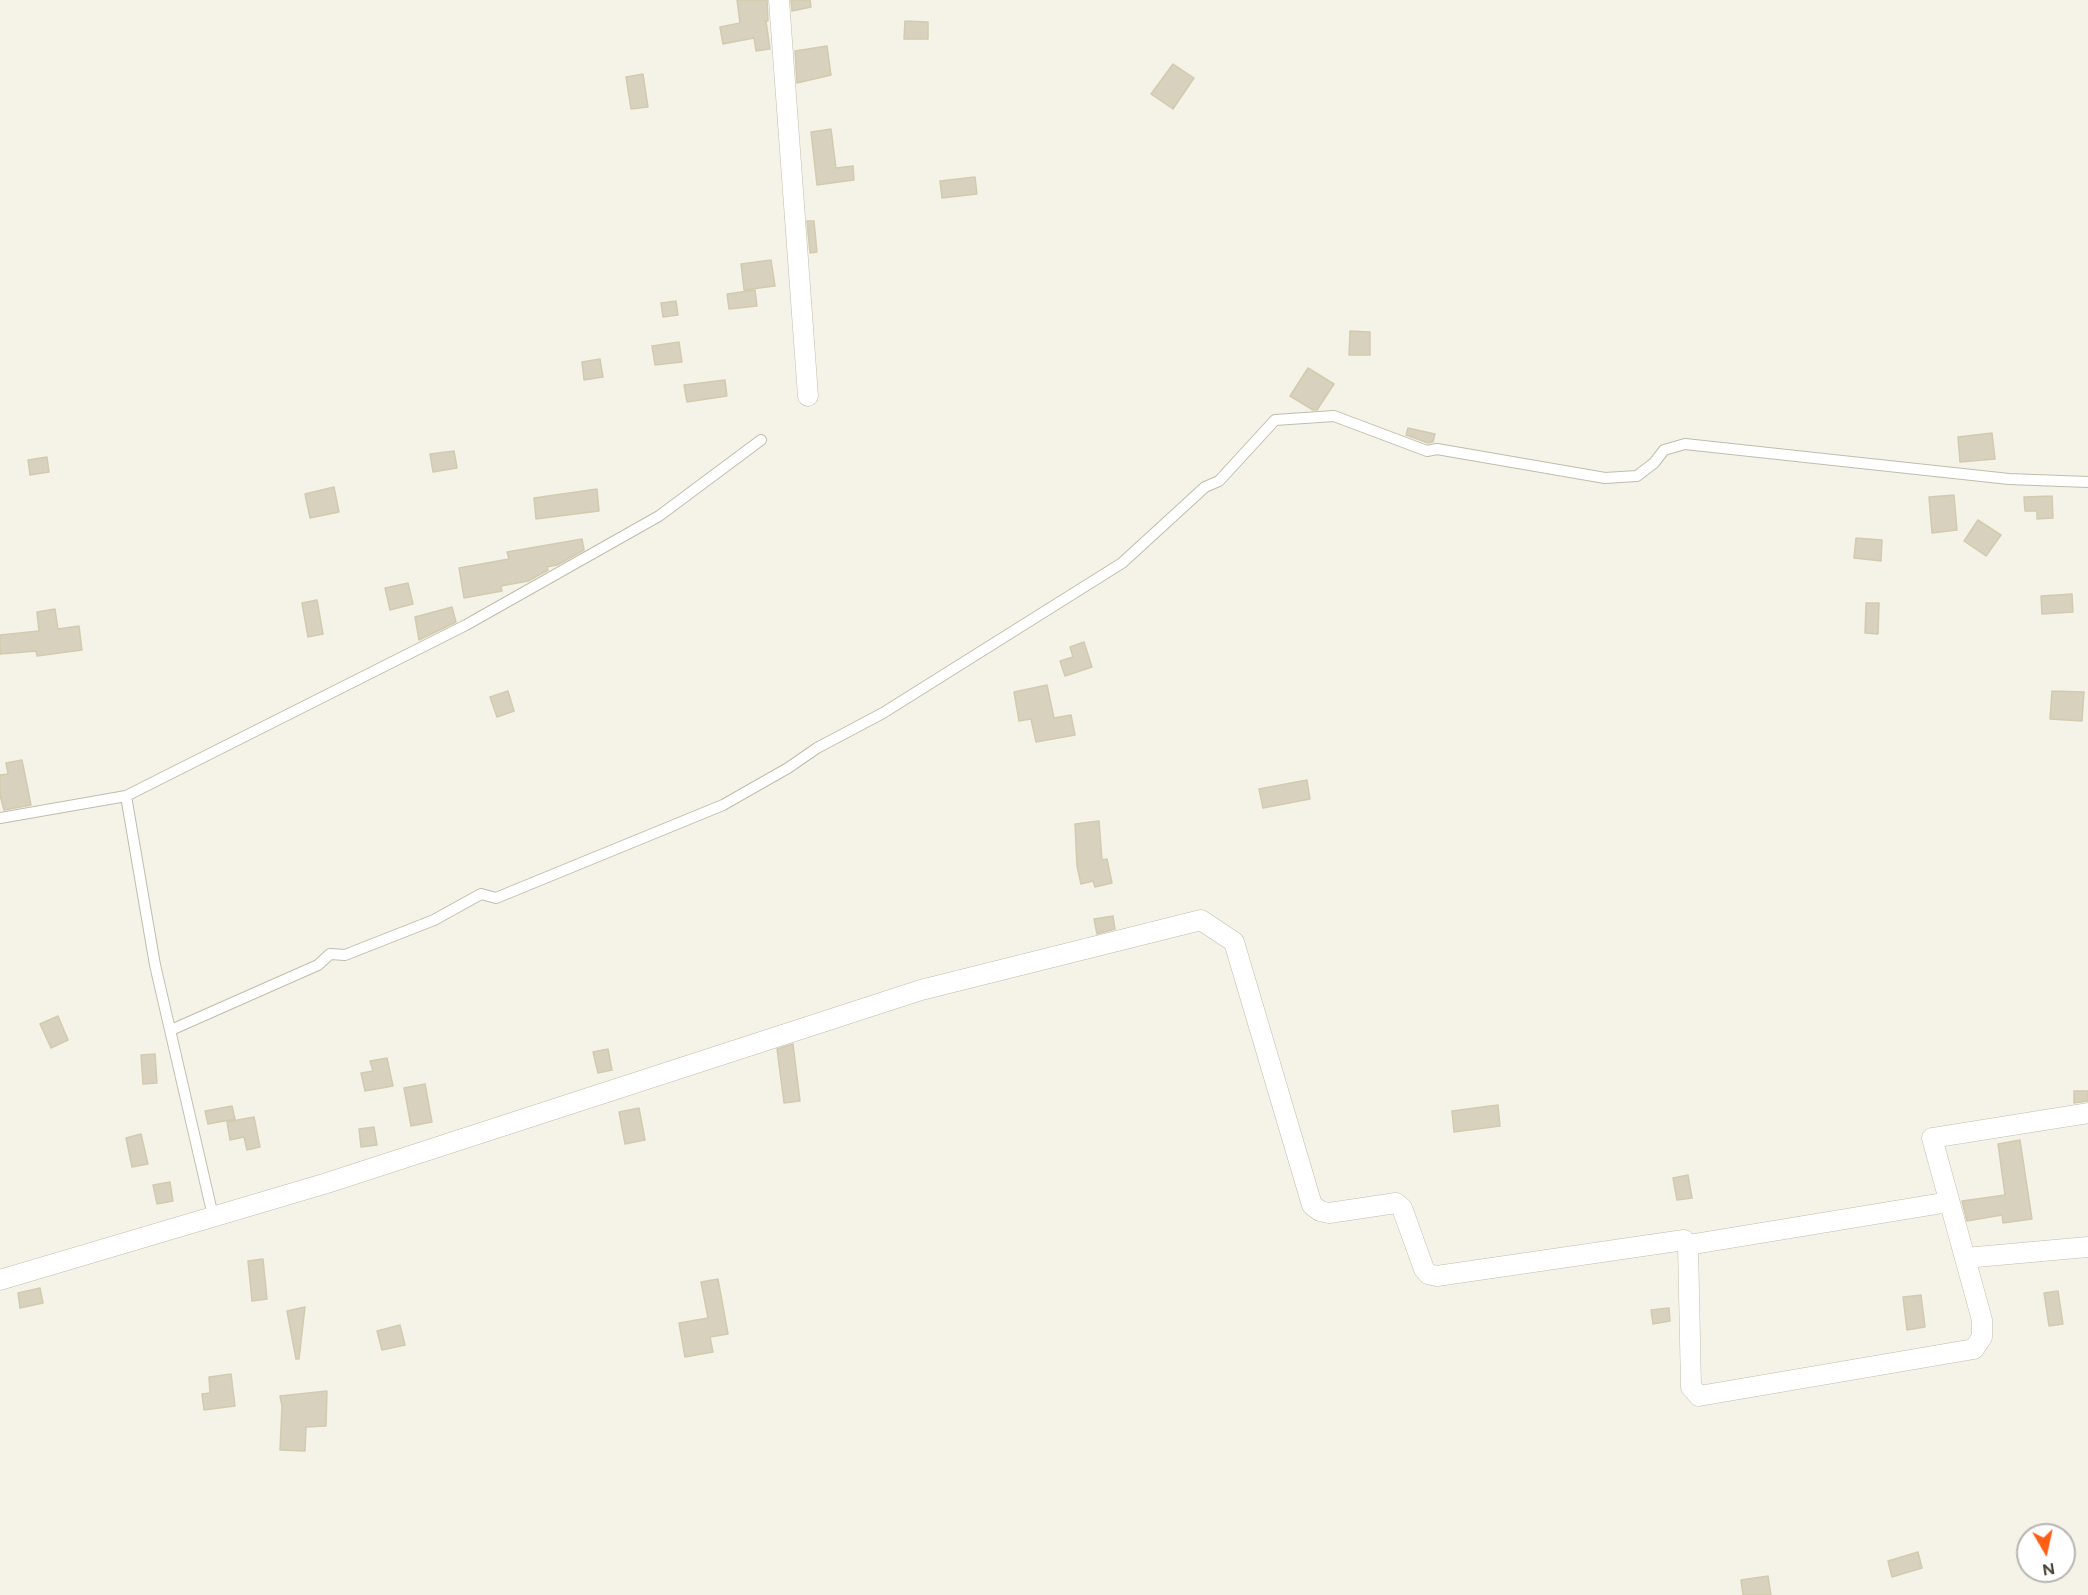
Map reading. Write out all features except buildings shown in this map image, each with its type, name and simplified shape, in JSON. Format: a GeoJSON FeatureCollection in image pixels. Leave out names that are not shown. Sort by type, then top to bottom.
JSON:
{"type":"FeatureCollection","features":[{"type":"Feature","properties":{"kind":"street"},"geometry":{"type":"LineString","coordinates":[[780,0],[808,396]]}},
{"type":"Feature","properties":{"kind":"street"},"geometry":{"type":"LineString","coordinates":[[0,1280],[327,1184],[921,990],[1201,920],[1234,942],[1312,1205],[1320,1211],[1329,1213],[1396,1203],[1402,1208],[1424,1269],[1428,1274],[1437,1276],[1684,1240],[1688,1245],[1691,1387],[1699,1396],[1974,1349],[1982,1337],[1982,1320],[1932,1138],[2088,1113]]}},
{"type":"Feature","properties":{"kind":"street"},"geometry":{"type":"LineString","coordinates":[[1688,1245],[1949,1202]]}},
{"type":"Feature","properties":{"kind":"street"},"geometry":{"type":"LineString","coordinates":[[1965,1258],[2088,1246]]}},
{"type":"Feature","properties":{"kind":"lane"},"geometry":{"type":"LineString","coordinates":[[171,1030],[318,965],[330,954],[345,955],[434,920],[481,894],[496,898],[723,805],[788,768],[817,748],[883,713],[1122,563],[1205,487],[1219,481],[1275,420],[1334,416],[1427,451],[1437,449],[1605,478],[1637,476],[1654,463],[1664,450],[1685,444],[2008,479],[2088,482]]}},
{"type":"Feature","properties":{"kind":"lane"},"geometry":{"type":"LineString","coordinates":[[0,818],[126,796],[476,619],[659,516],[761,440]]}},
{"type":"Feature","properties":{"kind":"lane"},"geometry":{"type":"LineString","coordinates":[[126,796],[155,965],[213,1216]]}}]}
